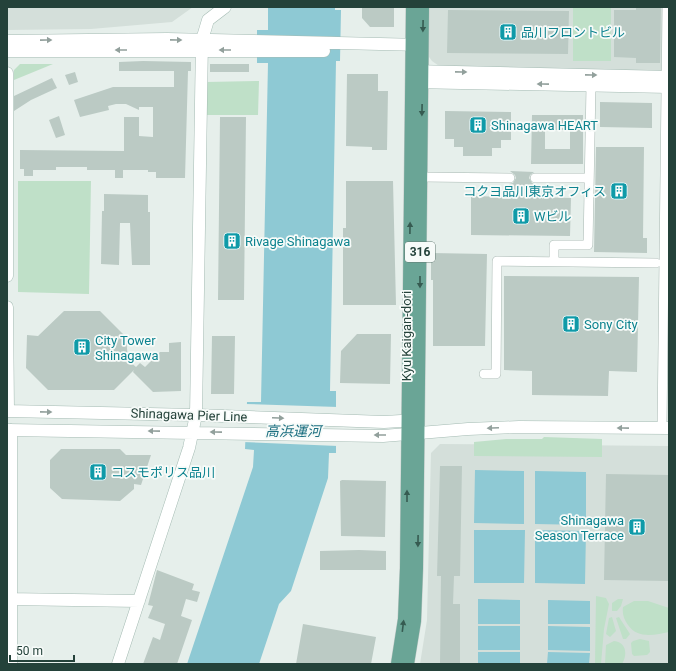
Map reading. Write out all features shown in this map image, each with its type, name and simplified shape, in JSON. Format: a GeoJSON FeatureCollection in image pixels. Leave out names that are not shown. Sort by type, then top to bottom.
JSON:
{"type":"FeatureCollection","features":[{"type":"Feature","properties":{"kind":"main road","name":"Kyu Kaigan-dori"},"geometry":{"type":"LineString","coordinates":[[408,664],[414,635],[417,604],[413,427],[417,48],[412,7]]}},
{"type":"Feature","properties":{"kind":"main road","name":"Kyu Kaigan-dori"},"geometry":{"type":"LineString","coordinates":[[417,48],[424,7]]}},
{"type":"Feature","properties":{"kind":"main road","name":"Kyu Kaigan-dori"},"geometry":{"type":"LineString","coordinates":[[397,664],[405,603],[413,427],[421,177],[417,77]]}},
{"type":"Feature","properties":{"kind":"street"},"geometry":{"type":"LineString","coordinates":[[118,664],[193,431],[196,415],[202,45],[208,20],[225,7]]}},
{"type":"Feature","properties":{"kind":"street"},"geometry":{"type":"LineString","coordinates":[[413,427],[665,428],[668,82],[667,7]]}},
{"type":"Feature","properties":{"kind":"street"},"geometry":{"type":"LineString","coordinates":[[7,41],[417,48]]}},
{"type":"Feature","properties":{"kind":"street"},"geometry":{"type":"LineString","coordinates":[[7,51],[202,45]]}},
{"type":"Feature","properties":{"kind":"street"},"geometry":{"type":"LineString","coordinates":[[7,73],[7,276]]}},
{"type":"Feature","properties":{"kind":"street"},"geometry":{"type":"LineString","coordinates":[[417,77],[668,82]]}},
{"type":"Feature","properties":{"kind":"street"},"geometry":{"type":"LineString","coordinates":[[417,77],[591,85],[668,82]]}},
{"type":"Feature","properties":{"kind":"street"},"geometry":{"type":"LineString","coordinates":[[554,262],[554,245],[588,246],[591,85]]}},
{"type":"Feature","properties":{"kind":"street"},"geometry":{"type":"LineString","coordinates":[[421,177],[510,178]]}},
{"type":"Feature","properties":{"kind":"street"},"geometry":{"type":"LineString","coordinates":[[536,178],[589,178]]}},
{"type":"Feature","properties":{"kind":"street"},"geometry":{"type":"LineString","coordinates":[[484,374],[496,374],[497,261],[656,263]]}},
{"type":"Feature","properties":{"kind":"street"},"geometry":{"type":"LineString","coordinates":[[7,307],[7,411]]}},
{"type":"Feature","properties":{"kind":"street","name":"Shinagawa Pier Line"},"geometry":{"type":"LineString","coordinates":[[7,411],[337,420],[413,427]]}},
{"type":"Feature","properties":{"kind":"street","name":"Shinagawa Pier Line"},"geometry":{"type":"LineString","coordinates":[[9,430],[193,431],[383,436],[413,427]]}},
{"type":"Feature","properties":{"kind":"street"},"geometry":{"type":"LineString","coordinates":[[9,430],[9,599],[11,664]]}},
{"type":"Feature","properties":{"kind":"street"},"geometry":{"type":"LineString","coordinates":[[9,599],[139,601]]}},
{"type":"Feature","properties":{"kind":"shaded area"},"geometry":{"type":"Polygon","coordinates":[[[7,7],[193,7],[172,22],[91,29],[7,30],[7,7]]]}},
{"type":"Feature","properties":{"kind":"shaded area"},"geometry":{"type":"Polygon","coordinates":[[[429,7],[669,7],[669,71],[442,68],[429,57],[429,7]]]}},
{"type":"Feature","properties":{"kind":"shaded area"},"geometry":{"type":"Polygon","coordinates":[[[440,444],[669,446],[669,664],[420,664],[427,620],[431,453],[440,444]]]}},
{"type":"Feature","properties":{"kind":"green space"},"geometry":{"type":"Polygon","coordinates":[[[573,7],[611,7],[611,61],[573,61],[573,7]]]}},
{"type":"Feature","properties":{"kind":"green space"},"geometry":{"type":"Polygon","coordinates":[[[20,64],[53,64],[14,80],[14,70],[20,64]]]}},
{"type":"Feature","properties":{"kind":"green space"},"geometry":{"type":"Polygon","coordinates":[[[259,81],[258,115],[205,115],[206,82],[259,81]]]}},
{"type":"Feature","properties":{"kind":"green space"},"geometry":{"type":"Polygon","coordinates":[[[18,181],[91,181],[89,294],[18,292],[18,181]]]}},
{"type":"Feature","properties":{"kind":"green space"},"geometry":{"type":"Polygon","coordinates":[[[544,437],[602,439],[602,457],[474,456],[474,442],[506,439],[542,439],[544,437]]]}},
{"type":"Feature","properties":{"kind":"green space"},"geometry":{"type":"Polygon","coordinates":[[[596,596],[606,598],[609,604],[604,629],[601,664],[595,664],[596,596]]]}},
{"type":"Feature","properties":{"kind":"green space"},"geometry":{"type":"Polygon","coordinates":[[[618,599],[623,599],[621,606],[617,611],[612,611],[612,603],[618,599]]]}},
{"type":"Feature","properties":{"kind":"green space"},"geometry":{"type":"Polygon","coordinates":[[[634,601],[648,601],[669,608],[669,632],[647,635],[636,632],[632,629],[624,619],[623,607],[634,601]]]}},
{"type":"Feature","properties":{"kind":"green space"},"geometry":{"type":"Polygon","coordinates":[[[612,617],[616,631],[610,637],[606,634],[609,618],[612,617]]]}},
{"type":"Feature","properties":{"kind":"green space"},"geometry":{"type":"Polygon","coordinates":[[[619,617],[630,634],[626,639],[623,639],[616,618],[619,617]]]}},
{"type":"Feature","properties":{"kind":"green space"},"geometry":{"type":"Polygon","coordinates":[[[640,639],[649,641],[650,652],[647,655],[634,656],[632,654],[631,643],[640,639]]]}},
{"type":"Feature","properties":{"kind":"green space"},"geometry":{"type":"Polygon","coordinates":[[[614,641],[621,644],[625,649],[624,660],[622,664],[605,664],[606,645],[614,641]]]}},
{"type":"Feature","properties":{"kind":"water","name":"高浜運河"},"geometry":{"type":"Polygon","coordinates":[[[268,7],[335,7],[335,10],[341,10],[340,61],[336,61],[330,391],[336,391],[336,453],[329,453],[328,478],[291,591],[279,604],[259,664],[187,664],[253,467],[254,450],[245,449],[247,402],[261,402],[268,63],[257,63],[257,30],[268,30],[268,7]]]}},
{"type":"Feature","properties":{"kind":"water"},"geometry":{"type":"Polygon","coordinates":[[[475,470],[524,471],[524,524],[474,523],[475,470]]]}},
{"type":"Feature","properties":{"kind":"water"},"geometry":{"type":"Polygon","coordinates":[[[535,471],[586,472],[586,525],[535,524],[535,471]]]}},
{"type":"Feature","properties":{"kind":"water"},"geometry":{"type":"Polygon","coordinates":[[[474,530],[525,530],[524,583],[474,583],[474,530]]]}},
{"type":"Feature","properties":{"kind":"water"},"geometry":{"type":"Polygon","coordinates":[[[535,530],[586,531],[585,584],[535,583],[535,530]]]}},
{"type":"Feature","properties":{"kind":"water"},"geometry":{"type":"Polygon","coordinates":[[[478,599],[520,600],[520,624],[478,624],[478,599]]]}},
{"type":"Feature","properties":{"kind":"water"},"geometry":{"type":"Polygon","coordinates":[[[548,600],[590,601],[590,624],[548,624],[548,600]]]}},
{"type":"Feature","properties":{"kind":"water"},"geometry":{"type":"Polygon","coordinates":[[[478,626],[520,626],[520,650],[478,650],[478,626]]]}},
{"type":"Feature","properties":{"kind":"water"},"geometry":{"type":"Polygon","coordinates":[[[548,626],[590,627],[590,651],[548,650],[548,626]]]}},
{"type":"Feature","properties":{"kind":"water"},"geometry":{"type":"Polygon","coordinates":[[[478,652],[520,652],[520,664],[478,664],[478,652]]]}},
{"type":"Feature","properties":{"kind":"water"},"geometry":{"type":"Polygon","coordinates":[[[548,652],[590,653],[589,664],[547,664],[548,652]]]}},
{"type":"Feature","properties":{"kind":"pier"},"geometry":{"type":"Polygon","coordinates":[[[245,404],[338,407],[338,446],[243,442],[245,404]]]}},
{"type":"Feature","properties":{"kind":"building"},"geometry":{"type":"Polygon","coordinates":[[[362,7],[394,7],[394,27],[370,27],[362,18],[362,7]]]}},
{"type":"Feature","properties":{"kind":"building"},"geometry":{"type":"Polygon","coordinates":[[[636,7],[661,7],[660,63],[636,63],[636,58],[614,57],[614,10],[636,10],[636,7]]]}},
{"type":"Feature","properties":{"kind":"building","name":"品川フロントビル"},"geometry":{"type":"Polygon","coordinates":[[[448,10],[569,11],[568,54],[447,53],[448,10]]]}},
{"type":"Feature","properties":{"kind":"building"},"geometry":{"type":"Polygon","coordinates":[[[119,62],[191,62],[191,71],[188,71],[185,178],[156,178],[156,172],[148,172],[148,170],[123,170],[123,178],[115,178],[115,170],[87,170],[87,167],[56,167],[56,170],[33,170],[33,176],[24,176],[24,169],[20,169],[20,150],[124,151],[124,117],[139,117],[139,136],[153,137],[153,107],[139,107],[139,110],[126,104],[116,104],[108,106],[109,110],[80,117],[74,100],[113,87],[174,87],[174,71],[119,71],[119,62]]]}},
{"type":"Feature","properties":{"kind":"building"},"geometry":{"type":"Polygon","coordinates":[[[210,64],[249,64],[249,72],[210,72],[210,64]]]}},
{"type":"Feature","properties":{"kind":"building"},"geometry":{"type":"Polygon","coordinates":[[[75,72],[78,82],[69,85],[65,75],[75,72]]]}},
{"type":"Feature","properties":{"kind":"building"},"geometry":{"type":"Polygon","coordinates":[[[347,74],[378,74],[378,91],[388,91],[387,150],[372,150],[372,147],[346,146],[347,74]]]}},
{"type":"Feature","properties":{"kind":"building"},"geometry":{"type":"Polygon","coordinates":[[[52,78],[57,88],[31,100],[14,111],[14,96],[52,78]]]}},
{"type":"Feature","properties":{"kind":"building"},"geometry":{"type":"Polygon","coordinates":[[[600,102],[652,103],[652,128],[600,127],[600,102]]]}},
{"type":"Feature","properties":{"kind":"building","name":"Shinagawa HEART"},"geometry":{"type":"Polygon","coordinates":[[[445,111],[511,112],[511,140],[501,140],[501,148],[492,148],[492,156],[463,156],[463,147],[454,147],[454,139],[445,139],[445,111]]]}},
{"type":"Feature","properties":{"kind":"building"},"geometry":{"type":"Polygon","coordinates":[[[532,115],[583,115],[583,164],[531,164],[532,115]],[[545,130],[545,149],[570,149],[570,130],[545,130]]]}},
{"type":"Feature","properties":{"kind":"building"},"geometry":{"type":"Polygon","coordinates":[[[59,116],[65,135],[56,138],[49,120],[59,116]]]}},
{"type":"Feature","properties":{"kind":"building","name":"Rivage Shinagawa"},"geometry":{"type":"Polygon","coordinates":[[[220,117],[246,117],[244,300],[218,300],[220,117]]]}},
{"type":"Feature","properties":{"kind":"building","name":"コクヨ品川東京オフィス"},"geometry":{"type":"Polygon","coordinates":[[[596,147],[644,147],[643,238],[647,238],[647,253],[594,252],[596,147]]]}},
{"type":"Feature","properties":{"kind":"building","name":"Wビル"},"geometry":{"type":"Polygon","coordinates":[[[510,171],[534,172],[529,178],[532,183],[535,184],[535,197],[571,198],[570,236],[471,235],[471,196],[509,197],[509,184],[513,183],[516,178],[510,171]]]}},
{"type":"Feature","properties":{"kind":"building"},"geometry":{"type":"Polygon","coordinates":[[[346,181],[393,181],[396,305],[343,305],[343,228],[346,228],[346,181]]]}},
{"type":"Feature","properties":{"kind":"building"},"geometry":{"type":"Polygon","coordinates":[[[104,194],[148,195],[148,212],[150,212],[150,265],[132,265],[130,223],[120,223],[119,265],[101,264],[102,211],[104,211],[104,194]]]}},
{"type":"Feature","properties":{"kind":"building"},"geometry":{"type":"Polygon","coordinates":[[[431,253],[487,254],[485,346],[433,346],[433,280],[431,280],[431,253]]]}},
{"type":"Feature","properties":{"kind":"building","name":"Sony City"},"geometry":{"type":"Polygon","coordinates":[[[504,276],[639,277],[637,372],[609,371],[608,396],[532,395],[532,371],[504,370],[504,276]]]}},
{"type":"Feature","properties":{"kind":"building","name":"City Tower Shinagawa"},"geometry":{"type":"Polygon","coordinates":[[[64,311],[100,311],[126,337],[128,360],[136,367],[140,363],[145,367],[160,352],[169,352],[169,343],[181,342],[181,391],[153,392],[133,372],[134,370],[114,390],[48,390],[26,368],[27,335],[38,336],[64,311]]]}},
{"type":"Feature","properties":{"kind":"building"},"geometry":{"type":"Polygon","coordinates":[[[357,334],[391,334],[390,384],[340,383],[341,351],[357,334]]]}},
{"type":"Feature","properties":{"kind":"building"},"geometry":{"type":"Polygon","coordinates":[[[212,336],[235,336],[234,394],[211,394],[212,336]]]}},
{"type":"Feature","properties":{"kind":"building","name":"コスモポリス品川"},"geometry":{"type":"Polygon","coordinates":[[[61,449],[120,449],[126,455],[151,455],[141,485],[134,484],[134,489],[120,501],[62,499],[50,488],[50,460],[61,449]]]}},
{"type":"Feature","properties":{"kind":"building"},"geometry":{"type":"Polygon","coordinates":[[[440,466],[462,466],[460,576],[454,576],[453,604],[460,604],[460,664],[440,664],[441,576],[437,576],[440,466]]]}},
{"type":"Feature","properties":{"kind":"building","name":"Shinagawa Season Terrace"},"geometry":{"type":"Polygon","coordinates":[[[606,474],[669,475],[669,581],[604,580],[606,474]]]}},
{"type":"Feature","properties":{"kind":"building"},"geometry":{"type":"Polygon","coordinates":[[[340,481],[386,481],[385,537],[341,536],[340,481]]]}},
{"type":"Feature","properties":{"kind":"building"},"geometry":{"type":"Polygon","coordinates":[[[320,551],[386,551],[386,570],[320,570],[320,551]]]}},
{"type":"Feature","properties":{"kind":"building"},"geometry":{"type":"Polygon","coordinates":[[[157,570],[194,584],[192,590],[200,592],[197,602],[186,599],[181,616],[192,620],[177,664],[143,664],[153,637],[160,640],[165,624],[148,618],[153,606],[148,605],[157,570]]]}},
{"type":"Feature","properties":{"kind":"building"},"geometry":{"type":"Polygon","coordinates":[[[303,624],[376,637],[371,664],[296,664],[303,624]]]}},
{"type":"Feature","properties":{"kind":"place","name":"品川フロントビル"},"geometry":{"type":"Point","coordinates":[508,32]}},
{"type":"Feature","properties":{"kind":"place","name":"Shinagawa HEART"},"geometry":{"type":"Point","coordinates":[478,125]}},
{"type":"Feature","properties":{"kind":"place","name":"コクヨ品川東京オフィス"},"geometry":{"type":"Point","coordinates":[619,191]}},
{"type":"Feature","properties":{"kind":"place","name":"Wビル"},"geometry":{"type":"Point","coordinates":[521,216]}},
{"type":"Feature","properties":{"kind":"place","name":"Rivage Shinagawa"},"geometry":{"type":"Point","coordinates":[232,241]}},
{"type":"Feature","properties":{"kind":"place","name":"Sony City"},"geometry":{"type":"Point","coordinates":[571,324]}},
{"type":"Feature","properties":{"kind":"place","name":"City Tower Shinagawa"},"geometry":{"type":"Point","coordinates":[82,347]}},
{"type":"Feature","properties":{"kind":"place","name":"コスモポリス品川"},"geometry":{"type":"Point","coordinates":[98,472]}},
{"type":"Feature","properties":{"kind":"place","name":"Shinagawa Season Terrace"},"geometry":{"type":"Point","coordinates":[637,527]}}]}
